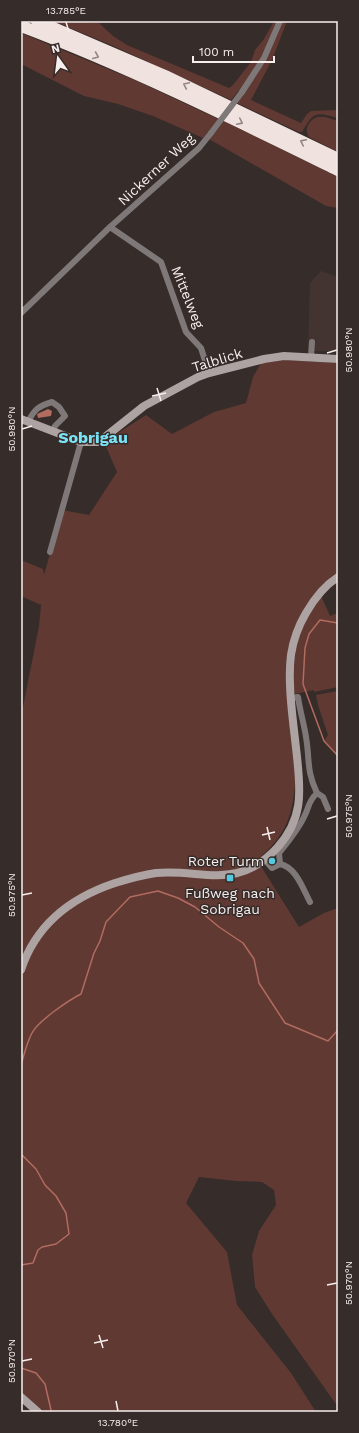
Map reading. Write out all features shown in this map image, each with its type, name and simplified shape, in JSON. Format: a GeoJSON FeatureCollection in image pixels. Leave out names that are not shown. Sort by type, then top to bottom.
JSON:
{"type":"FeatureCollection","features":[{"type":"Feature","properties":{"kind":"highway"},"geometry":{"type":"LineString","coordinates":[[37,21],[165,76],[338,159]]}},
{"type":"Feature","properties":{"kind":"highway"},"geometry":{"type":"LineString","coordinates":[[21,26],[100,58],[158,84],[338,170]]}},
{"type":"Feature","properties":{"kind":"main road","name":"Talblick"},"geometry":{"type":"LineString","coordinates":[[81,442],[97,442],[144,406],[198,377],[209,373],[264,359],[284,356],[338,359]]}},
{"type":"Feature","properties":{"kind":"main road"},"geometry":{"type":"LineString","coordinates":[[24,421],[81,442]]}},
{"type":"Feature","properties":{"kind":"main road"},"geometry":{"type":"LineString","coordinates":[[21,970],[32,943],[43,928],[57,914],[90,893],[127,879],[156,873],[220,875],[237,874],[249,870],[277,848],[291,828],[299,806],[300,787],[290,659],[296,634],[303,619],[318,595],[326,586],[338,577]]}},
{"type":"Feature","properties":{"kind":"main road"},"geometry":{"type":"LineString","coordinates":[[21,1397],[38,1412]]}},
{"type":"Feature","properties":{"kind":"street","name":"Nickerner Weg"},"geometry":{"type":"LineString","coordinates":[[21,313],[110,227],[199,148],[242,92],[264,58],[280,21]]}},
{"type":"Feature","properties":{"kind":"street","name":"Mittelweg"},"geometry":{"type":"LineString","coordinates":[[110,227],[161,262],[186,332],[201,348],[209,373]]}},
{"type":"Feature","properties":{"kind":"street"},"geometry":{"type":"LineString","coordinates":[[310,357],[312,342]]}},
{"type":"Feature","properties":{"kind":"street"},"geometry":{"type":"LineString","coordinates":[[24,421],[42,405],[52,402],[59,407],[65,416],[55,426],[53,432]]}},
{"type":"Feature","properties":{"kind":"street"},"geometry":{"type":"LineString","coordinates":[[50,552],[81,442]]}},
{"type":"Feature","properties":{"kind":"street"},"geometry":{"type":"LineString","coordinates":[[292,698],[298,697],[306,739],[308,767],[311,780],[317,793],[323,797],[328,809]]}},
{"type":"Feature","properties":{"kind":"street"},"geometry":{"type":"LineString","coordinates":[[280,864],[279,853],[300,824],[310,800],[317,793]]}},
{"type":"Feature","properties":{"kind":"street"},"geometry":{"type":"LineString","coordinates":[[264,859],[272,868],[280,864],[284,865],[293,872],[310,902]]}},
{"type":"Feature","properties":{"kind":"shaded area"},"geometry":{"type":"Polygon","coordinates":[[[53,21],[99,23],[113,36],[127,45],[229,88],[251,62],[255,50],[264,39],[274,21],[278,21],[261,57],[240,91],[239,90],[231,100],[111,45],[53,21]]]}},
{"type":"Feature","properties":{"kind":"shaded area"},"geometry":{"type":"Polygon","coordinates":[[[282,21],[287,21],[272,60],[251,100],[301,123],[311,111],[338,110],[338,118],[320,114],[316,115],[309,120],[302,132],[299,132],[237,103],[282,21]]]}},
{"type":"Feature","properties":{"kind":"shaded area"},"geometry":{"type":"Polygon","coordinates":[[[21,33],[137,81],[218,119],[203,138],[153,116],[118,104],[84,96],[21,64],[21,33]]]}},
{"type":"Feature","properties":{"kind":"shaded area"},"geometry":{"type":"Polygon","coordinates":[[[318,117],[325,117],[338,121],[338,152],[309,137],[307,134],[308,125],[312,120],[318,117]]]}},
{"type":"Feature","properties":{"kind":"shaded area"},"geometry":{"type":"Polygon","coordinates":[[[224,121],[338,177],[338,208],[326,206],[209,139],[224,121]]]}},
{"type":"Feature","properties":{"kind":"shaded area"},"geometry":{"type":"Polygon","coordinates":[[[321,271],[338,277],[338,351],[308,351],[310,283],[321,271]]]}},
{"type":"Feature","properties":{"kind":"shaded area"},"geometry":{"type":"Polygon","coordinates":[[[286,360],[338,363],[338,574],[324,583],[288,654],[296,775],[295,789],[291,812],[282,832],[276,841],[257,860],[299,927],[324,913],[338,908],[338,1407],[272,1314],[255,1287],[252,1255],[259,1231],[276,1205],[274,1190],[262,1182],[199,1177],[186,1203],[227,1252],[237,1305],[291,1373],[316,1412],[44,1412],[21,1392],[21,710],[23,707],[39,626],[41,605],[21,596],[21,560],[43,569],[44,575],[62,510],[89,515],[117,472],[104,442],[146,415],[172,434],[214,412],[246,403],[253,377],[261,363],[286,360]]]}},
{"type":"Feature","properties":{"kind":"shaded area"},"geometry":{"type":"Polygon","coordinates":[[[48,409],[52,411],[51,416],[38,418],[37,414],[48,409]]]}},
{"type":"Feature","properties":{"kind":"shaded area"},"geometry":{"type":"Polygon","coordinates":[[[321,596],[330,616],[338,613],[338,687],[295,694],[294,669],[298,639],[305,622],[321,596]]]}},
{"type":"Feature","properties":{"kind":"shaded area"},"geometry":{"type":"Polygon","coordinates":[[[338,691],[338,756],[324,741],[328,735],[316,695],[338,691]]]}},
{"type":"Feature","properties":{"kind":"waterway"},"geometry":{"type":"LineString","coordinates":[[338,623],[320,620],[309,634],[305,648],[303,684],[324,741],[338,756]]}},
{"type":"Feature","properties":{"kind":"waterway"},"geometry":{"type":"LineString","coordinates":[[21,1065],[29,1040],[35,1028],[54,1011],[81,994],[106,922],[130,897],[158,891],[178,898],[195,907],[219,927],[243,943],[254,959],[259,983],[285,1023],[328,1041],[338,1030]]}},
{"type":"Feature","properties":{"kind":"waterway"},"geometry":{"type":"LineString","coordinates":[[21,1154],[36,1169],[45,1185],[56,1196],[66,1213],[69,1234],[56,1244],[42,1247],[38,1250],[33,1263],[21,1265]]}},
{"type":"Feature","properties":{"kind":"waterway"},"geometry":{"type":"LineString","coordinates":[[21,1368],[36,1373],[45,1384],[51,1410],[50,1412]]}},
{"type":"Feature","properties":{"kind":"place","name":"Roter Turm"},"geometry":{"type":"Point","coordinates":[272,861]}},
{"type":"Feature","properties":{"kind":"place","name":"Fußweg nach Sobrigau"},"geometry":{"type":"Point","coordinates":[230,878]}},
{"type":"Feature","properties":{"kind":"district","name":"Sobrigau"},"geometry":{"type":"Point","coordinates":[93,437]}}]}
